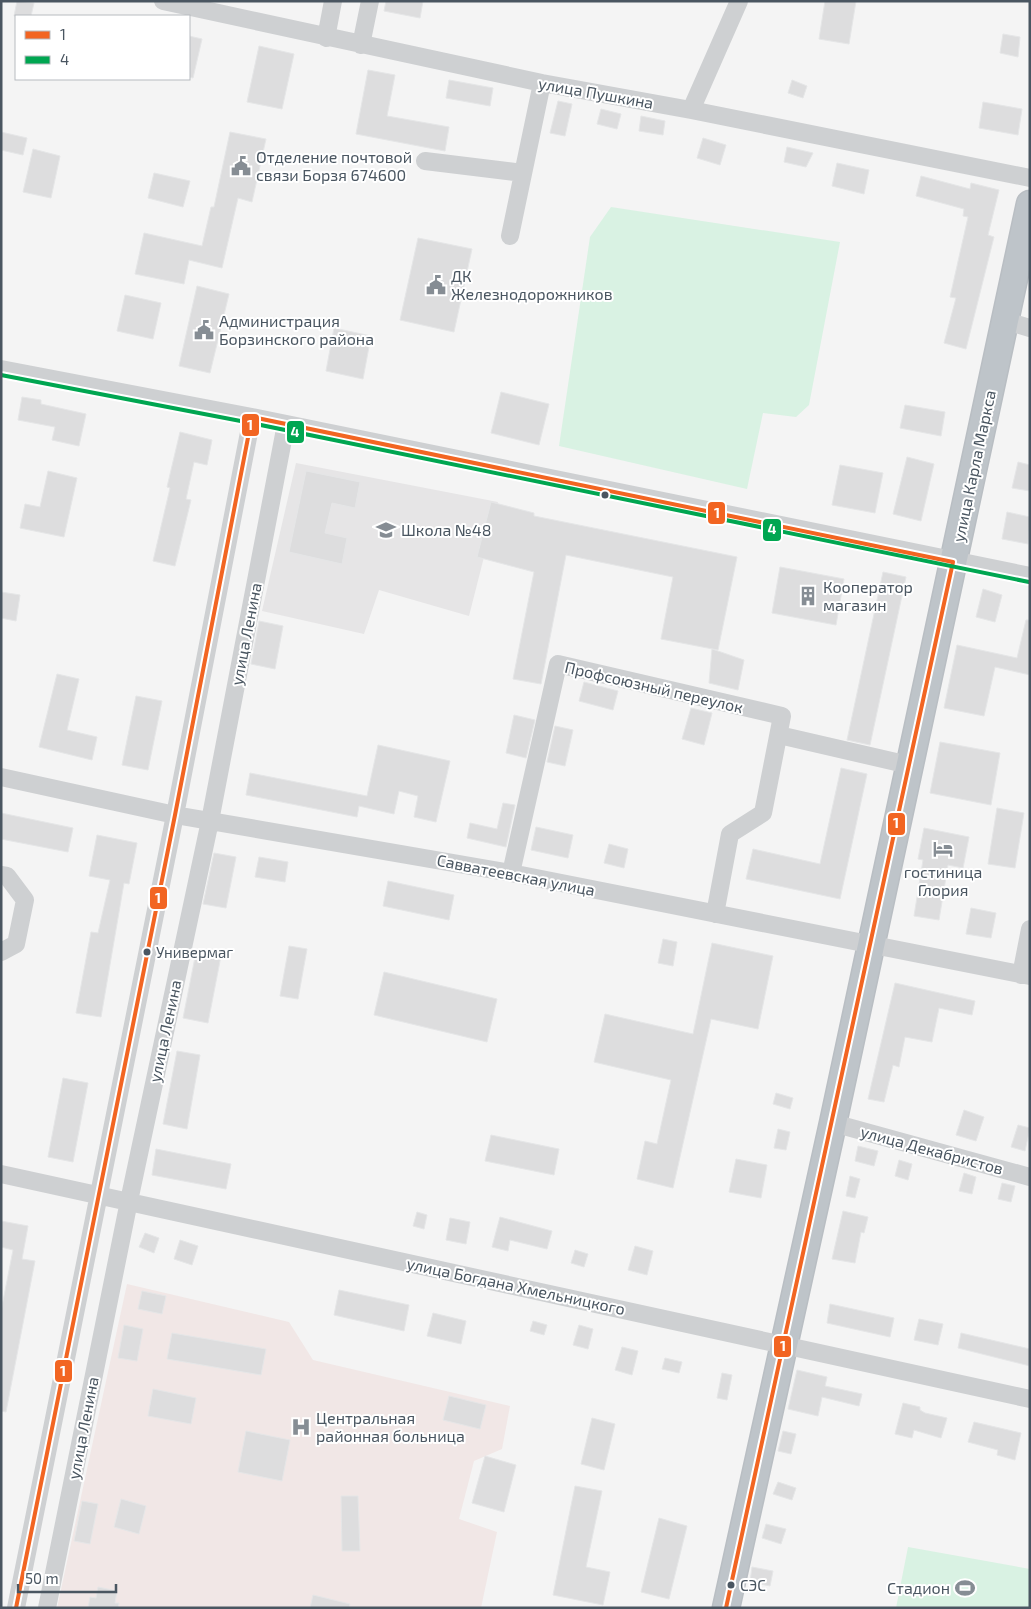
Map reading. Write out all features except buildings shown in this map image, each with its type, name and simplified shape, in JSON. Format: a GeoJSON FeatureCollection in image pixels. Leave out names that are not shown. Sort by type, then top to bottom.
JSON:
{"type":"FeatureCollection","features":[{"type":"Feature","properties":{"kind":"highway","name":"улица Карла Маркса"},"geometry":{"type":"LineString","coordinates":[[726,1608],[834,1122],[953,562],[1018,324],[1030,204]]}},
{"type":"Feature","properties":{"kind":"street","name":"улица Пушкина"},"geometry":{"type":"LineString","coordinates":[[163,1],[224,7],[326,38],[542,83],[691,110],[1030,178]]}},
{"type":"Feature","properties":{"kind":"street"},"geometry":{"type":"LineString","coordinates":[[326,38],[333,1]]}},
{"type":"Feature","properties":{"kind":"street"},"geometry":{"type":"LineString","coordinates":[[361,45],[370,1]]}},
{"type":"Feature","properties":{"kind":"street"},"geometry":{"type":"LineString","coordinates":[[691,110],[739,1]]}},
{"type":"Feature","properties":{"kind":"street"},"geometry":{"type":"LineString","coordinates":[[510,236],[542,83]]}},
{"type":"Feature","properties":{"kind":"street"},"geometry":{"type":"LineString","coordinates":[[425,161],[523,174]]}},
{"type":"Feature","properties":{"kind":"street"},"geometry":{"type":"LineString","coordinates":[[1,369],[252,417],[953,562],[1030,576]]}},
{"type":"Feature","properties":{"kind":"street","name":"улица Ленина"},"geometry":{"type":"LineString","coordinates":[[16,1608],[175,815],[252,417]]}},
{"type":"Feature","properties":{"kind":"street","name":"улица Ленина"},"geometry":{"type":"LineString","coordinates":[[47,1608],[129,1201],[210,822],[286,424]]}},
{"type":"Feature","properties":{"kind":"street","name":"Профсоюзный переулок"},"geometry":{"type":"LineString","coordinates":[[511,873],[558,664],[782,716],[779,735]]}},
{"type":"Feature","properties":{"kind":"street"},"geometry":{"type":"LineString","coordinates":[[715,914],[730,834],[763,813],[779,735],[909,765]]}},
{"type":"Feature","properties":{"kind":"street","name":"Савватеевская улица"},"geometry":{"type":"LineString","coordinates":[[1,777],[210,822],[511,873],[1025,976]]}},
{"type":"Feature","properties":{"kind":"street"},"geometry":{"type":"LineString","coordinates":[[1,875],[7,876],[25,900],[16,944],[1,952]]}},
{"type":"Feature","properties":{"kind":"street"},"geometry":{"type":"LineString","coordinates":[[1025,976],[1030,929]]}},
{"type":"Feature","properties":{"kind":"street","name":"улица Декабристов"},"geometry":{"type":"LineString","coordinates":[[834,1122],[1030,1176]]}},
{"type":"Feature","properties":{"kind":"street","name":"улица Богдана Хмельницкого"},"geometry":{"type":"LineString","coordinates":[[1,1174],[1030,1399]]}},
{"type":"Feature","properties":{"kind":"shaded area","name":"Школа №48"},"geometry":{"type":"Polygon","coordinates":[[[296,463],[498,502],[469,616],[379,590],[364,634],[262,611],[296,463]]]}},
{"type":"Feature","properties":{"kind":"shaded area","name":"Центральная районная больница"},"geometry":{"type":"Polygon","coordinates":[[[127,1284],[289,1322],[313,1360],[510,1406],[502,1449],[474,1461],[459,1519],[497,1532],[481,1608],[57,1608],[127,1284]]]}},
{"type":"Feature","properties":{"kind":"green space"},"geometry":{"type":"Polygon","coordinates":[[[611,207],[840,242],[809,405],[796,417],[763,413],[747,489],[559,446],[590,237],[611,207]]]}},
{"type":"Feature","properties":{"kind":"green space","name":"Стадион"},"geometry":{"type":"Polygon","coordinates":[[[908,1547],[1030,1569],[1030,1608],[896,1608],[908,1547]]]}},
{"type":"Feature","properties":{"kind":"transit line","name":"4"},"geometry":{"type":"LineString","coordinates":[[1,375],[251,423],[1029,582]]}},
{"type":"Feature","properties":{"kind":"transit line","name":"1"},"geometry":{"type":"LineString","coordinates":[[16,1608],[175,815],[252,417],[953,562]]}},
{"type":"Feature","properties":{"kind":"transit line","name":"1"},"geometry":{"type":"LineString","coordinates":[[726,1608],[953,562]]}},
{"type":"Feature","properties":{"kind":"place","name":"Отделение почтовой связи Борзя 674600"},"geometry":{"type":"Point","coordinates":[241,166]}},
{"type":"Feature","properties":{"kind":"place","name":"ДК Железнодорожников"},"geometry":{"type":"Point","coordinates":[436,285]}},
{"type":"Feature","properties":{"kind":"place","name":"Администрация Борзинского района"},"geometry":{"type":"Point","coordinates":[204,330]}},
{"type":"Feature","properties":{"kind":"place","name":"Школа №48"},"geometry":{"type":"Point","coordinates":[386,530]}},
{"type":"Feature","properties":{"kind":"place","name":"Кооператор магазин"},"geometry":{"type":"Point","coordinates":[808,596]}},
{"type":"Feature","properties":{"kind":"place","name":"гостиница Глория"},"geometry":{"type":"Point","coordinates":[943,849]}},
{"type":"Feature","properties":{"kind":"place","name":"Универмаг"},"geometry":{"type":"Point","coordinates":[147,952]}},
{"type":"Feature","properties":{"kind":"place","name":"Центральная районная больница"},"geometry":{"type":"Point","coordinates":[301,1427]}},
{"type":"Feature","properties":{"kind":"place","name":"СЭС"},"geometry":{"type":"Point","coordinates":[731,1585]}},
{"type":"Feature","properties":{"kind":"place","name":"Стадион"},"geometry":{"type":"Point","coordinates":[965,1588]}}]}
